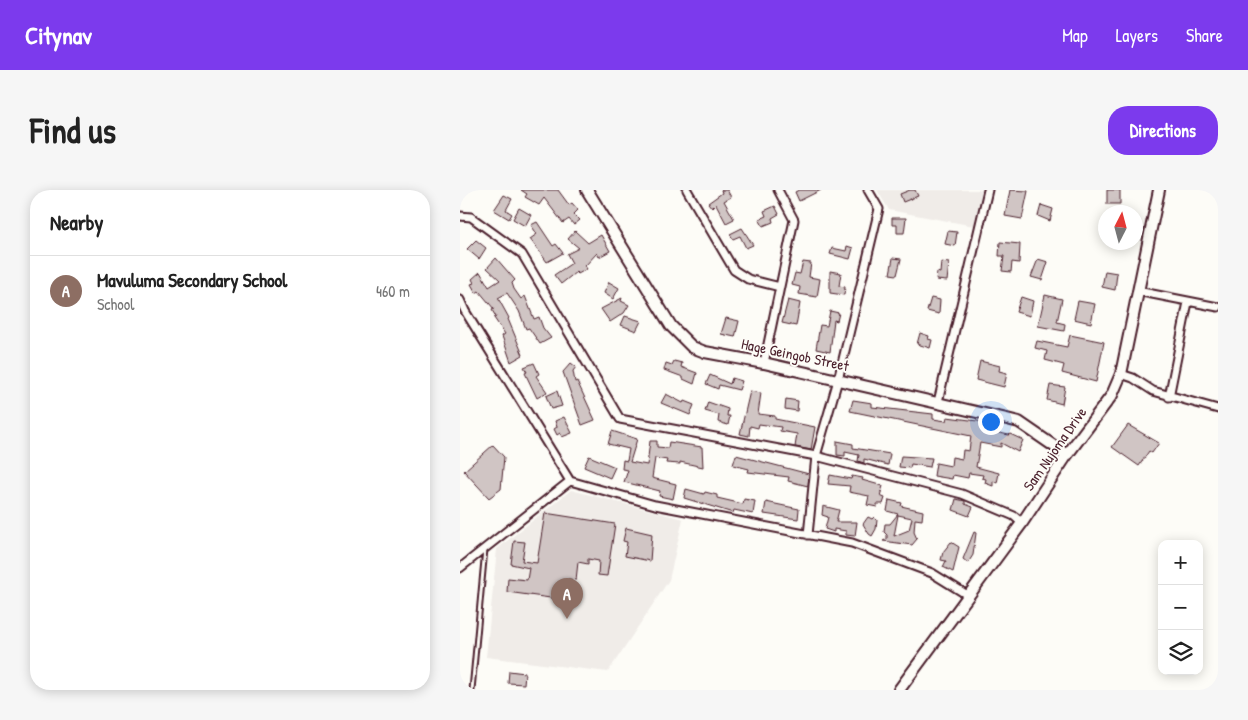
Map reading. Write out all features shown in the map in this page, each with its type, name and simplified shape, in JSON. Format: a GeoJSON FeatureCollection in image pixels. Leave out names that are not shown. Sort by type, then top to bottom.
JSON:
{"type":"FeatureCollection","features":[{"type":"Feature","properties":{"kind":"street","name":"Hage Geingob Street"},"geometry":{"type":"LineString","coordinates":[[587,190],[663,315],[682,339],[700,350],[938,402],[1019,422],[1067,455]]}},
{"type":"Feature","properties":{"kind":"street"},"geometry":{"type":"LineString","coordinates":[[687,190],[734,270],[748,280],[780,287]]}},
{"type":"Feature","properties":{"kind":"street"},"geometry":{"type":"LineString","coordinates":[[764,363],[794,220],[778,190]]}},
{"type":"Feature","properties":{"kind":"street"},"geometry":{"type":"LineString","coordinates":[[808,535],[816,456],[838,380],[879,209],[868,190]]}},
{"type":"Feature","properties":{"kind":"street"},"geometry":{"type":"LineString","coordinates":[[938,402],[988,190]]}},
{"type":"Feature","properties":{"kind":"street","name":"Sam Nujoma Drive"},"geometry":{"type":"LineString","coordinates":[[899,690],[1022,523],[1067,455],[1112,395],[1121,374],[1159,190]]}},
{"type":"Feature","properties":{"kind":"street"},"geometry":{"type":"LineString","coordinates":[[460,216],[471,217],[522,254],[620,420],[816,456],[962,494],[1014,516],[1022,523]]}},
{"type":"Feature","properties":{"kind":"street"},"geometry":{"type":"LineString","coordinates":[[1137,291],[1218,307]]}},
{"type":"Feature","properties":{"kind":"street"},"geometry":{"type":"LineString","coordinates":[[460,300],[570,481],[655,505],[852,543],[932,573],[969,596]]}},
{"type":"Feature","properties":{"kind":"street"},"geometry":{"type":"LineString","coordinates":[[1169,397],[1188,302]]}},
{"type":"Feature","properties":{"kind":"street"},"geometry":{"type":"LineString","coordinates":[[1121,374],[1133,378],[1153,392],[1218,409]]}},
{"type":"Feature","properties":{"kind":"street"},"geometry":{"type":"LineString","coordinates":[[460,568],[570,481]]}},
{"type":"Feature","properties":{"kind":"lane"},"geometry":{"type":"LineString","coordinates":[[472,690],[485,548]]}},
{"type":"Feature","properties":{"kind":"shaded area"},"geometry":{"type":"Polygon","coordinates":[[[877,190],[982,190],[974,226],[889,210],[877,190]]]}},
{"type":"Feature","properties":{"kind":"shaded area"},"geometry":{"type":"Polygon","coordinates":[[[571,490],[683,519],[669,580],[608,672],[486,657],[497,549],[571,490]]]}},
{"type":"Feature","properties":{"kind":"building"},"geometry":{"type":"Polygon","coordinates":[[[521,190],[558,190],[569,205],[572,203],[578,210],[574,214],[580,220],[574,225],[569,219],[563,223],[544,198],[539,205],[525,197],[527,194],[521,190]]]}},
{"type":"Feature","properties":{"kind":"building"},"geometry":{"type":"Polygon","coordinates":[[[721,190],[727,190],[731,197],[724,201],[734,219],[726,223],[716,204],[712,208],[708,203],[722,193],[721,190]]]}},
{"type":"Feature","properties":{"kind":"building"},"geometry":{"type":"Polygon","coordinates":[[[799,190],[821,190],[799,201],[795,192],[799,190]]]}},
{"type":"Feature","properties":{"kind":"building"},"geometry":{"type":"Polygon","coordinates":[[[915,190],[918,196],[903,202],[900,194],[915,190]]]}},
{"type":"Feature","properties":{"kind":"building"},"geometry":{"type":"Polygon","coordinates":[[[1010,190],[1028,191],[1022,219],[1005,216],[1010,190]]]}},
{"type":"Feature","properties":{"kind":"building"},"geometry":{"type":"Polygon","coordinates":[[[1107,190],[1120,190],[1120,204],[1107,204],[1107,190]]]}},
{"type":"Feature","properties":{"kind":"building"},"geometry":{"type":"Polygon","coordinates":[[[504,195],[512,199],[506,210],[512,214],[509,219],[494,210],[504,195]]]}},
{"type":"Feature","properties":{"kind":"building"},"geometry":{"type":"Polygon","coordinates":[[[1041,205],[1053,209],[1050,221],[1038,216],[1041,205]]]}},
{"type":"Feature","properties":{"kind":"building"},"geometry":{"type":"Polygon","coordinates":[[[775,206],[779,214],[772,218],[773,222],[763,226],[759,219],[766,216],[764,211],[775,206]]]}},
{"type":"Feature","properties":{"kind":"building"},"geometry":{"type":"Polygon","coordinates":[[[519,208],[531,215],[525,226],[513,219],[519,208]]]}},
{"type":"Feature","properties":{"kind":"building"},"geometry":{"type":"Polygon","coordinates":[[[892,218],[906,218],[904,233],[897,233],[897,225],[892,225],[892,218]]]}},
{"type":"Feature","properties":{"kind":"building"},"geometry":{"type":"Polygon","coordinates":[[[537,222],[553,246],[556,244],[563,253],[547,262],[530,239],[537,234],[531,225],[537,222]]]}},
{"type":"Feature","properties":{"kind":"building"},"geometry":{"type":"Polygon","coordinates":[[[742,228],[753,245],[746,248],[740,236],[733,239],[730,234],[742,228]]]}},
{"type":"Feature","properties":{"kind":"building"},"geometry":{"type":"Polygon","coordinates":[[[575,231],[588,243],[601,235],[610,251],[599,257],[597,253],[585,266],[587,269],[578,274],[576,272],[561,284],[554,275],[572,263],[567,254],[579,248],[568,239],[575,231]]]}},
{"type":"Feature","properties":{"kind":"building"},"geometry":{"type":"Polygon","coordinates":[[[948,231],[957,232],[955,246],[945,244],[948,231]]]}},
{"type":"Feature","properties":{"kind":"building"},"geometry":{"type":"Polygon","coordinates":[[[476,240],[486,248],[479,259],[467,249],[476,240]]]}},
{"type":"Feature","properties":{"kind":"building"},"geometry":{"type":"Polygon","coordinates":[[[1000,242],[1020,244],[1019,263],[1012,262],[1011,272],[1002,271],[1004,256],[999,256],[1000,242]]]}},
{"type":"Feature","properties":{"kind":"building"},"geometry":{"type":"Polygon","coordinates":[[[847,246],[853,248],[850,259],[830,254],[832,248],[846,251],[847,246]]]}},
{"type":"Feature","properties":{"kind":"building"},"geometry":{"type":"Polygon","coordinates":[[[496,258],[515,280],[512,283],[521,299],[525,296],[534,319],[539,317],[543,328],[551,338],[540,344],[529,328],[526,329],[519,311],[507,293],[498,298],[509,318],[523,355],[511,362],[502,336],[505,334],[494,318],[496,317],[492,310],[494,309],[479,291],[476,293],[471,284],[474,283],[472,279],[480,272],[489,287],[500,280],[487,268],[496,258]]]}},
{"type":"Feature","properties":{"kind":"building"},"geometry":{"type":"Polygon","coordinates":[[[893,258],[901,259],[897,275],[890,274],[893,258]]]}},
{"type":"Feature","properties":{"kind":"building"},"geometry":{"type":"Polygon","coordinates":[[[1038,259],[1048,262],[1042,280],[1031,277],[1038,259]]]}},
{"type":"Feature","properties":{"kind":"building"},"geometry":{"type":"Polygon","coordinates":[[[803,262],[811,263],[809,277],[820,279],[817,297],[799,294],[800,287],[792,285],[795,273],[800,274],[803,262]]]}},
{"type":"Feature","properties":{"kind":"building"},"geometry":{"type":"Polygon","coordinates":[[[941,262],[949,263],[947,281],[936,280],[937,272],[940,273],[941,262]]]}},
{"type":"Feature","properties":{"kind":"building"},"geometry":{"type":"Polygon","coordinates":[[[830,271],[841,273],[839,286],[845,287],[844,295],[830,293],[830,271]]]}},
{"type":"Feature","properties":{"kind":"building"},"geometry":{"type":"Polygon","coordinates":[[[1105,271],[1117,273],[1115,290],[1102,287],[1105,271]]]}},
{"type":"Feature","properties":{"kind":"building"},"geometry":{"type":"Polygon","coordinates":[[[609,282],[619,288],[613,299],[604,293],[609,282]]]}},
{"type":"Feature","properties":{"kind":"building"},"geometry":{"type":"Polygon","coordinates":[[[1045,295],[1062,299],[1057,322],[1065,324],[1064,331],[1038,326],[1045,295]]]}},
{"type":"Feature","properties":{"kind":"building"},"geometry":{"type":"Polygon","coordinates":[[[1021,297],[1033,301],[1030,316],[1016,312],[1021,297]]]}},
{"type":"Feature","properties":{"kind":"building"},"geometry":{"type":"Polygon","coordinates":[[[622,298],[621,301],[629,305],[624,313],[610,322],[601,309],[622,298]]]}},
{"type":"Feature","properties":{"kind":"building"},"geometry":{"type":"Polygon","coordinates":[[[931,298],[940,300],[939,314],[927,311],[931,298]]]}},
{"type":"Feature","properties":{"kind":"building"},"geometry":{"type":"Polygon","coordinates":[[[788,300],[800,303],[796,326],[782,323],[788,300]]]}},
{"type":"Feature","properties":{"kind":"building"},"geometry":{"type":"Polygon","coordinates":[[[1078,301],[1095,304],[1091,323],[1074,319],[1078,301]]]}},
{"type":"Feature","properties":{"kind":"building"},"geometry":{"type":"Polygon","coordinates":[[[830,311],[839,313],[837,321],[834,320],[830,352],[816,349],[820,325],[827,326],[830,311]]]}},
{"type":"Feature","properties":{"kind":"building"},"geometry":{"type":"Polygon","coordinates":[[[625,316],[641,321],[636,331],[621,325],[625,316]]]}},
{"type":"Feature","properties":{"kind":"building"},"geometry":{"type":"Polygon","coordinates":[[[726,318],[739,321],[735,337],[721,334],[726,318]]]}},
{"type":"Feature","properties":{"kind":"building"},"geometry":{"type":"Polygon","coordinates":[[[920,333],[929,336],[928,339],[932,340],[930,348],[917,344],[920,333]]]}},
{"type":"Feature","properties":{"kind":"building"},"geometry":{"type":"Polygon","coordinates":[[[1070,335],[1104,342],[1096,382],[1062,373],[1064,365],[1045,360],[1047,351],[1035,348],[1037,341],[1067,347],[1070,335]]]}},
{"type":"Feature","properties":{"kind":"building"},"geometry":{"type":"Polygon","coordinates":[[[674,361],[682,363],[681,367],[697,373],[694,384],[683,379],[683,377],[664,370],[666,363],[672,365],[674,361]]]}},
{"type":"Feature","properties":{"kind":"building"},"geometry":{"type":"Polygon","coordinates":[[[980,361],[1000,366],[999,371],[1007,373],[1004,387],[976,380],[980,361]]]}},
{"type":"Feature","properties":{"kind":"building"},"geometry":{"type":"Polygon","coordinates":[[[534,363],[539,374],[536,376],[547,392],[537,398],[524,367],[534,363]]]}},
{"type":"Feature","properties":{"kind":"building"},"geometry":{"type":"Polygon","coordinates":[[[571,363],[576,367],[573,371],[575,382],[577,381],[595,420],[582,425],[563,372],[571,363]]]}},
{"type":"Feature","properties":{"kind":"building"},"geometry":{"type":"Polygon","coordinates":[[[710,375],[730,384],[732,378],[742,381],[739,390],[719,385],[718,389],[706,384],[710,375]]]}},
{"type":"Feature","properties":{"kind":"building"},"geometry":{"type":"Polygon","coordinates":[[[1050,385],[1065,387],[1062,404],[1047,400],[1050,385]]]}},
{"type":"Feature","properties":{"kind":"building"},"geometry":{"type":"Polygon","coordinates":[[[557,391],[562,406],[551,409],[546,396],[557,391]]]}},
{"type":"Feature","properties":{"kind":"building"},"geometry":{"type":"Polygon","coordinates":[[[750,391],[761,393],[758,414],[775,416],[775,419],[815,427],[811,450],[795,447],[797,434],[780,431],[781,427],[759,424],[758,428],[750,426],[749,436],[740,434],[750,391]]]}},
{"type":"Feature","properties":{"kind":"building"},"geometry":{"type":"Polygon","coordinates":[[[666,394],[683,403],[684,401],[694,405],[690,415],[661,403],[666,394]]]}},
{"type":"Feature","properties":{"kind":"building"},"geometry":{"type":"Polygon","coordinates":[[[786,399],[798,401],[797,411],[785,409],[786,399]]]}},
{"type":"Feature","properties":{"kind":"building"},"geometry":{"type":"Polygon","coordinates":[[[853,400],[872,403],[872,407],[933,414],[933,419],[946,421],[947,417],[985,422],[985,430],[1010,434],[1023,440],[1018,452],[1001,443],[1001,447],[980,443],[976,467],[999,473],[997,483],[993,481],[993,486],[985,483],[986,479],[982,478],[983,475],[969,473],[968,478],[953,475],[952,479],[934,476],[936,463],[951,466],[952,457],[962,459],[963,450],[969,451],[971,436],[850,411],[853,400]]]}},
{"type":"Feature","properties":{"kind":"building"},"geometry":{"type":"Polygon","coordinates":[[[708,402],[728,409],[727,416],[730,416],[728,425],[718,422],[719,415],[705,411],[708,402]]]}},
{"type":"Feature","properties":{"kind":"building"},"geometry":{"type":"Polygon","coordinates":[[[564,417],[572,433],[562,437],[560,433],[557,435],[554,429],[557,427],[555,421],[564,417]]]}},
{"type":"Feature","properties":{"kind":"building"},"geometry":{"type":"Polygon","coordinates":[[[1128,425],[1159,443],[1152,453],[1149,451],[1139,466],[1112,447],[1128,425]]]}},
{"type":"Feature","properties":{"kind":"building"},"geometry":{"type":"Polygon","coordinates":[[[612,431],[637,439],[630,462],[647,465],[650,441],[657,441],[657,447],[668,448],[669,442],[702,447],[703,467],[680,462],[680,464],[666,463],[667,460],[655,458],[652,478],[676,484],[673,499],[659,496],[660,491],[624,482],[628,470],[622,469],[623,460],[627,461],[629,449],[608,444],[612,431]]]}},
{"type":"Feature","properties":{"kind":"building"},"geometry":{"type":"Polygon","coordinates":[[[837,441],[853,444],[853,448],[890,454],[888,465],[864,459],[864,463],[858,461],[859,455],[845,452],[845,456],[837,455],[837,441]]]}},
{"type":"Feature","properties":{"kind":"building"},"geometry":{"type":"Polygon","coordinates":[[[493,445],[504,457],[501,489],[489,498],[464,471],[493,445]]]}},
{"type":"Feature","properties":{"kind":"building"},"geometry":{"type":"Polygon","coordinates":[[[736,455],[809,474],[808,486],[788,481],[789,477],[748,472],[749,469],[733,465],[736,455]]]}},
{"type":"Feature","properties":{"kind":"building"},"geometry":{"type":"Polygon","coordinates":[[[589,456],[615,467],[610,478],[584,467],[589,456]]]}},
{"type":"Feature","properties":{"kind":"building"},"geometry":{"type":"Polygon","coordinates":[[[901,456],[932,458],[930,467],[911,464],[910,468],[899,467],[901,456]]]}},
{"type":"Feature","properties":{"kind":"building"},"geometry":{"type":"Polygon","coordinates":[[[830,475],[851,479],[852,476],[863,478],[862,480],[883,486],[880,496],[885,498],[883,504],[877,504],[877,507],[867,505],[869,496],[849,492],[850,486],[828,484],[830,475]]]}},
{"type":"Feature","properties":{"kind":"building"},"geometry":{"type":"Polygon","coordinates":[[[686,489],[717,495],[717,498],[743,504],[744,499],[755,501],[753,514],[734,510],[733,513],[684,498],[686,489]]]}},
{"type":"Feature","properties":{"kind":"building"},"geometry":{"type":"Polygon","coordinates":[[[956,499],[965,501],[965,504],[973,507],[969,516],[953,510],[956,499]]]}},
{"type":"Feature","properties":{"kind":"building"},"geometry":{"type":"Polygon","coordinates":[[[889,500],[902,503],[901,506],[923,511],[922,520],[915,519],[914,532],[917,539],[912,545],[883,541],[887,539],[887,535],[884,532],[885,524],[890,524],[898,514],[887,511],[889,500]],[[898,515],[894,536],[909,530],[912,518],[898,515]]]}},
{"type":"Feature","properties":{"kind":"building"},"geometry":{"type":"Polygon","coordinates":[[[766,502],[799,509],[798,519],[764,514],[766,502]]]}},
{"type":"Feature","properties":{"kind":"building"},"geometry":{"type":"Polygon","coordinates":[[[823,506],[839,510],[836,522],[857,522],[855,536],[846,535],[846,531],[834,529],[834,532],[825,529],[828,517],[822,515],[823,506]]]}},
{"type":"Feature","properties":{"kind":"building"},"geometry":{"type":"Polygon","coordinates":[[[545,513],[615,524],[607,576],[598,575],[599,561],[588,559],[588,564],[578,562],[576,580],[568,579],[565,600],[507,592],[508,578],[527,580],[529,568],[511,564],[514,541],[525,542],[522,561],[537,563],[545,513]]]}},
{"type":"Feature","properties":{"kind":"building"},"geometry":{"type":"Polygon","coordinates":[[[868,517],[872,519],[874,517],[877,520],[876,529],[872,536],[863,524],[868,517]]]}},
{"type":"Feature","properties":{"kind":"building"},"geometry":{"type":"Polygon","coordinates":[[[626,528],[652,534],[650,561],[625,556],[627,542],[623,541],[626,528]]]}},
{"type":"Feature","properties":{"kind":"building"},"geometry":{"type":"Polygon","coordinates":[[[974,532],[976,533],[973,555],[968,563],[963,559],[974,532]]]}},
{"type":"Feature","properties":{"kind":"building"},"geometry":{"type":"Polygon","coordinates":[[[951,542],[959,547],[953,572],[943,567],[946,561],[941,560],[943,552],[951,542]]]}},
{"type":"Feature","properties":{"kind":"building"},"geometry":{"type":"Polygon","coordinates":[[[509,671],[525,673],[524,684],[508,683],[509,671]]]}},
{"type":"Feature","properties":{"kind":"place","name":"Mavuluma Secondary School"},"geometry":{"type":"Point","coordinates":[567,619]}}]}
